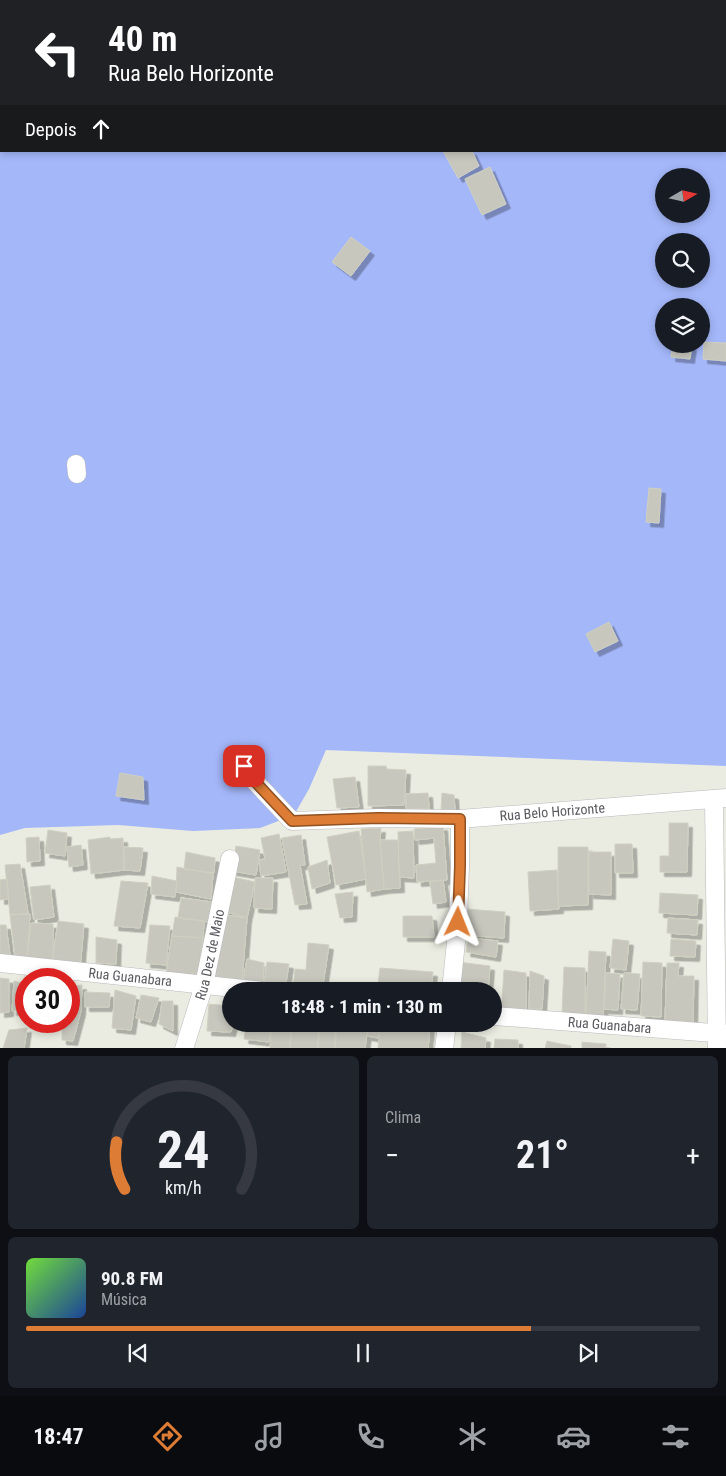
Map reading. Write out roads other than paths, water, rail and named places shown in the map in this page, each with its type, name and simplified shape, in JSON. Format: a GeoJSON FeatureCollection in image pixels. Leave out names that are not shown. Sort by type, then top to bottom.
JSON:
{"type":"FeatureCollection","features":[{"type":"Feature","properties":{"kind":"street","name":"Rua Belo Horizonte"},"geometry":{"type":"LineString","coordinates":[[246,770],[292,821],[378,818],[460,819],[720,799]]}},
{"type":"Feature","properties":{"kind":"street"},"geometry":{"type":"LineString","coordinates":[[720,799],[720,1038]]}},
{"type":"Feature","properties":{"kind":"street"},"geometry":{"type":"LineString","coordinates":[[451,982],[458,922],[460,819]]}},
{"type":"Feature","properties":{"kind":"street","name":"Rua Dez de Maio"},"geometry":{"type":"LineString","coordinates":[[184,1048],[204,985],[230,859]]}},
{"type":"Feature","properties":{"kind":"street","name":"Rua Guanabara"},"geometry":{"type":"LineString","coordinates":[[0,963],[222,987]]}},
{"type":"Feature","properties":{"kind":"street","name":"Rua Guanabara"},"geometry":{"type":"LineString","coordinates":[[502,1017],[720,1038]]}},
{"type":"Feature","properties":{"kind":"street"},"geometry":{"type":"LineString","coordinates":[[444,1048],[446,1032]]}},
{"type":"Feature","properties":{"kind":"water"},"geometry":{"type":"Polygon","coordinates":[[[0,152],[726,152],[726,766],[326,750],[309,789],[294,815],[260,828],[193,831],[118,825],[25,828],[0,835],[0,152]]]}}]}
